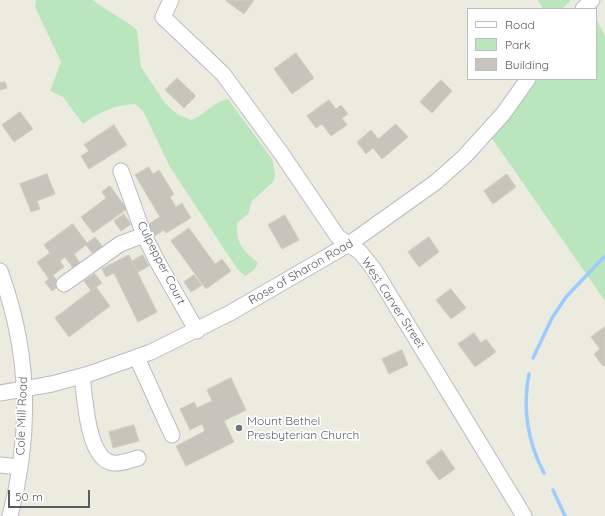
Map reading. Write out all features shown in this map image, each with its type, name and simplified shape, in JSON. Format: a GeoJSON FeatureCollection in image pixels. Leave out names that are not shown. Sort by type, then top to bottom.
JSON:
{"type":"FeatureCollection","features":[{"type":"Feature","properties":{"kind":"street","name":"West Carver Street"},"geometry":{"type":"LineString","coordinates":[[171,0],[163,17],[223,74],[281,153],[338,237],[360,252],[373,268],[524,516]]}},
{"type":"Feature","properties":{"kind":"street"},"geometry":{"type":"LineString","coordinates":[[584,8],[592,0]]}},
{"type":"Feature","properties":{"kind":"street","name":"Rose of Sharon Road"},"geometry":{"type":"LineString","coordinates":[[0,393],[26,390],[82,376],[137,358],[197,331],[349,244],[436,182],[464,157],[503,114],[527,80]]}},
{"type":"Feature","properties":{"kind":"street","name":"Culpepper Court"},"geometry":{"type":"LineString","coordinates":[[121,171],[144,235],[197,331]]}},
{"type":"Feature","properties":{"kind":"street"},"geometry":{"type":"LineString","coordinates":[[64,284],[120,244],[144,235]]}},
{"type":"Feature","properties":{"kind":"street","name":"Cole Mill Road"},"geometry":{"type":"LineString","coordinates":[[0,271],[19,335],[26,390],[20,467],[10,516]]}},
{"type":"Feature","properties":{"kind":"street"},"geometry":{"type":"LineString","coordinates":[[137,358],[172,435]]}},
{"type":"Feature","properties":{"kind":"street"},"geometry":{"type":"LineString","coordinates":[[82,376],[91,438],[101,456],[114,463],[138,458]]}},
{"type":"Feature","properties":{"kind":"street"},"geometry":{"type":"LineString","coordinates":[[0,465],[20,467]]}},
{"type":"Feature","properties":{"kind":"green space"},"geometry":{"type":"Polygon","coordinates":[[[36,0],[93,0],[137,30],[141,67],[165,103],[177,114],[191,120],[201,115],[217,103],[228,99],[272,159],[275,174],[273,182],[252,201],[248,214],[237,223],[238,236],[241,246],[258,263],[254,270],[245,276],[238,270],[170,167],[143,111],[135,104],[121,106],[101,113],[83,124],[63,97],[50,91],[61,62],[35,7],[36,0]]]}},
{"type":"Feature","properties":{"kind":"green space"},"geometry":{"type":"Polygon","coordinates":[[[538,0],[571,0],[563,8],[542,8],[538,0]]]}},
{"type":"Feature","properties":{"kind":"green space"},"geometry":{"type":"Polygon","coordinates":[[[597,21],[605,36],[605,301],[491,137],[536,80],[597,80],[597,21]]]}},
{"type":"Feature","properties":{"kind":"building"},"geometry":{"type":"Polygon","coordinates":[[[254,0],[244,14],[226,1],[254,0]]]}},
{"type":"Feature","properties":{"kind":"building"},"geometry":{"type":"Polygon","coordinates":[[[296,53],[314,78],[292,94],[274,69],[296,53]]]}},
{"type":"Feature","properties":{"kind":"building"},"geometry":{"type":"Polygon","coordinates":[[[177,78],[196,96],[184,108],[165,90],[177,78]]]}},
{"type":"Feature","properties":{"kind":"building"},"geometry":{"type":"Polygon","coordinates":[[[441,80],[452,91],[432,113],[420,102],[441,80]]]}},
{"type":"Feature","properties":{"kind":"building"},"geometry":{"type":"Polygon","coordinates":[[[5,82],[7,88],[0,90],[0,83],[5,82]]]}},
{"type":"Feature","properties":{"kind":"building"},"geometry":{"type":"Polygon","coordinates":[[[329,100],[336,109],[341,105],[348,114],[342,118],[347,125],[331,136],[322,124],[316,128],[307,116],[329,100]]]}},
{"type":"Feature","properties":{"kind":"building"},"geometry":{"type":"Polygon","coordinates":[[[20,112],[33,129],[14,142],[2,125],[20,112]]]}},
{"type":"Feature","properties":{"kind":"building"},"geometry":{"type":"Polygon","coordinates":[[[396,124],[408,137],[382,159],[373,148],[366,154],[357,142],[371,130],[378,139],[396,124]]]}},
{"type":"Feature","properties":{"kind":"building"},"geometry":{"type":"Polygon","coordinates":[[[114,125],[127,145],[89,169],[81,156],[89,151],[84,145],[114,125]]]}},
{"type":"Feature","properties":{"kind":"building"},"geometry":{"type":"Polygon","coordinates":[[[149,167],[153,174],[159,170],[174,194],[170,197],[176,207],[182,203],[191,218],[166,233],[164,230],[153,237],[147,225],[160,217],[135,175],[149,167]]]}},
{"type":"Feature","properties":{"kind":"building"},"geometry":{"type":"Polygon","coordinates":[[[47,174],[55,194],[37,201],[40,209],[31,212],[20,184],[47,174]]]}},
{"type":"Feature","properties":{"kind":"building"},"geometry":{"type":"Polygon","coordinates":[[[507,174],[516,187],[493,204],[484,191],[507,174]]]}},
{"type":"Feature","properties":{"kind":"building"},"geometry":{"type":"Polygon","coordinates":[[[110,186],[127,209],[93,233],[81,217],[106,198],[102,192],[110,186]]]}},
{"type":"Feature","properties":{"kind":"building"},"geometry":{"type":"Polygon","coordinates":[[[124,214],[131,224],[121,231],[114,221],[124,214]]]}},
{"type":"Feature","properties":{"kind":"building"},"geometry":{"type":"Polygon","coordinates":[[[285,215],[299,240],[282,249],[268,225],[285,215]]]}},
{"type":"Feature","properties":{"kind":"building"},"geometry":{"type":"Polygon","coordinates":[[[73,224],[87,243],[95,237],[103,247],[93,254],[86,245],[74,254],[80,263],[73,268],[65,257],[60,261],[64,267],[53,275],[60,285],[52,291],[45,282],[49,279],[37,262],[50,253],[44,245],[73,224]]]}},
{"type":"Feature","properties":{"kind":"building"},"geometry":{"type":"Polygon","coordinates":[[[189,228],[215,264],[222,259],[231,271],[206,289],[171,241],[189,228]]]}},
{"type":"Feature","properties":{"kind":"building"},"geometry":{"type":"Polygon","coordinates":[[[429,237],[439,252],[419,267],[408,252],[429,237]]]}},
{"type":"Feature","properties":{"kind":"building"},"geometry":{"type":"Polygon","coordinates":[[[129,255],[157,312],[138,322],[114,273],[106,277],[102,269],[129,255]]]}},
{"type":"Feature","properties":{"kind":"building"},"geometry":{"type":"Polygon","coordinates":[[[143,255],[149,266],[138,272],[132,261],[143,255]]]}},
{"type":"Feature","properties":{"kind":"building"},"geometry":{"type":"Polygon","coordinates":[[[95,274],[102,283],[91,291],[84,281],[95,274]]]}},
{"type":"Feature","properties":{"kind":"building"},"geometry":{"type":"Polygon","coordinates":[[[194,275],[202,285],[191,292],[184,282],[194,275]]]}},
{"type":"Feature","properties":{"kind":"building"},"geometry":{"type":"Polygon","coordinates":[[[96,287],[110,306],[69,337],[55,318],[96,287]]]}},
{"type":"Feature","properties":{"kind":"building"},"geometry":{"type":"Polygon","coordinates":[[[451,289],[466,308],[451,319],[436,300],[451,289]]]}},
{"type":"Feature","properties":{"kind":"building"},"geometry":{"type":"Polygon","coordinates":[[[605,327],[605,365],[603,366],[594,354],[600,349],[591,337],[605,327]]]}},
{"type":"Feature","properties":{"kind":"building"},"geometry":{"type":"Polygon","coordinates":[[[474,333],[481,343],[486,339],[496,352],[475,367],[458,344],[474,333]]]}},
{"type":"Feature","properties":{"kind":"building"},"geometry":{"type":"Polygon","coordinates":[[[402,350],[408,365],[389,374],[382,359],[402,350]]]}},
{"type":"Feature","properties":{"kind":"building"},"geometry":{"type":"Polygon","coordinates":[[[231,378],[246,410],[224,421],[234,442],[186,466],[176,446],[205,431],[202,424],[190,430],[180,409],[194,402],[197,408],[212,401],[207,390],[231,378]]]}},
{"type":"Feature","properties":{"kind":"building"},"geometry":{"type":"Polygon","coordinates":[[[134,425],[139,441],[113,448],[109,432],[134,425]]]}},
{"type":"Feature","properties":{"kind":"building"},"geometry":{"type":"Polygon","coordinates":[[[442,450],[455,469],[439,480],[426,462],[442,450]]]}},
{"type":"Feature","properties":{"kind":"waterway"},"geometry":{"type":"LineString","coordinates":[[533,358],[552,318],[566,297],[605,256]]}},
{"type":"Feature","properties":{"kind":"waterway"},"geometry":{"type":"LineString","coordinates":[[529,374],[526,412],[530,437],[538,462],[544,473]]}},
{"type":"Feature","properties":{"kind":"waterway"},"geometry":{"type":"LineString","coordinates":[[553,490],[565,516]]}},
{"type":"Feature","properties":{"kind":"place","name":"Mount Bethel Presbyterian Church"},"geometry":{"type":"Point","coordinates":[239,428]}}]}
